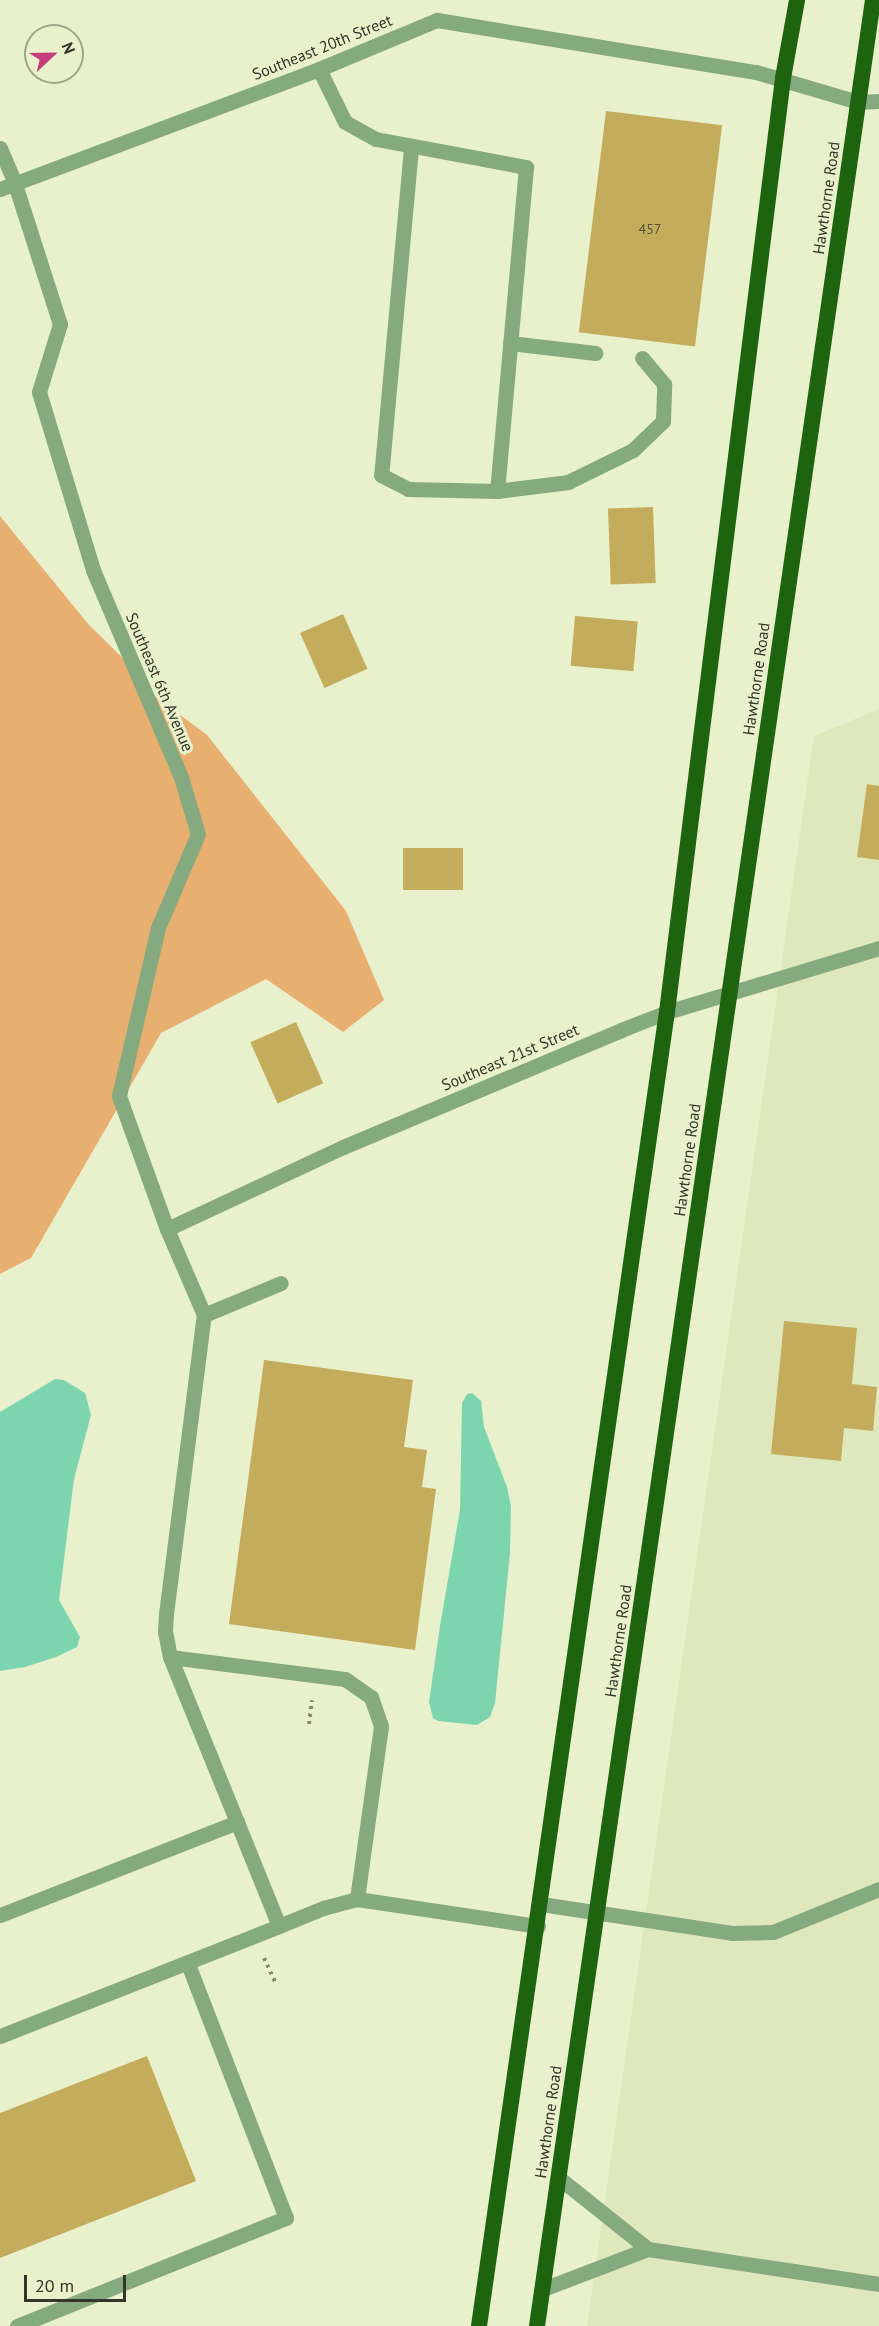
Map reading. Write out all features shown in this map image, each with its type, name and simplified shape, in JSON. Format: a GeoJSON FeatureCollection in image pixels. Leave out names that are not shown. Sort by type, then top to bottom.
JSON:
{"type":"FeatureCollection","features":[{"type":"Feature","properties":{"kind":"highway"},"geometry":{"type":"LineString","coordinates":[[479,2326],[667,1012],[783,78],[797,0]]}},
{"type":"Feature","properties":{"kind":"highway","name":"Hawthorne Road"},"geometry":{"type":"LineString","coordinates":[[537,2326],[873,0]]}},
{"type":"Feature","properties":{"kind":"street","name":"Southeast 20th Street"},"geometry":{"type":"LineString","coordinates":[[0,189],[319,69],[437,20],[783,78],[858,102],[879,101]]}},
{"type":"Feature","properties":{"kind":"street"},"geometry":{"type":"LineString","coordinates":[[319,69],[345,122],[376,139],[411,148],[526,167],[497,491]]}},
{"type":"Feature","properties":{"kind":"street","name":"Southeast 6th Avenue"},"geometry":{"type":"LineString","coordinates":[[0,148],[15,184],[60,324],[39,392],[93,570],[181,777],[198,834],[158,928],[119,1096],[166,1229],[204,1315]]}},
{"type":"Feature","properties":{"kind":"street"},"geometry":{"type":"LineString","coordinates":[[411,148],[381,476],[408,489],[497,491],[568,482],[633,450],[663,421],[664,384],[642,358]]}},
{"type":"Feature","properties":{"kind":"street"},"geometry":{"type":"LineString","coordinates":[[510,343],[595,353]]}},
{"type":"Feature","properties":{"kind":"street","name":"Southeast 21st Street"},"geometry":{"type":"LineString","coordinates":[[166,1229],[342,1147],[667,1012],[879,948]]}},
{"type":"Feature","properties":{"kind":"street"},"geometry":{"type":"LineString","coordinates":[[279,1926],[170,1657],[165,1632],[204,1315],[281,1283]]}},
{"type":"Feature","properties":{"kind":"street"},"geometry":{"type":"LineString","coordinates":[[170,1657],[345,1679],[371,1697],[381,1726],[357,1899]]}},
{"type":"Feature","properties":{"kind":"street"},"geometry":{"type":"LineString","coordinates":[[0,1915],[237,1822]]}},
{"type":"Feature","properties":{"kind":"street"},"geometry":{"type":"LineString","coordinates":[[541,1904],[732,1933],[773,1932],[879,1888]]}},
{"type":"Feature","properties":{"kind":"street"},"geometry":{"type":"LineString","coordinates":[[0,2036],[323,1908],[357,1899],[538,1926]]}},
{"type":"Feature","properties":{"kind":"street"},"geometry":{"type":"LineString","coordinates":[[17,2326],[286,2218],[187,1962]]}},
{"type":"Feature","properties":{"kind":"street"},"geometry":{"type":"LineString","coordinates":[[559,2178],[648,2249]]}},
{"type":"Feature","properties":{"kind":"street"},"geometry":{"type":"LineString","coordinates":[[543,2289],[648,2249],[879,2284]]}},
{"type":"Feature","properties":{"kind":"path"},"geometry":{"type":"LineString","coordinates":[[309,1724],[312,1697]]}},
{"type":"Feature","properties":{"kind":"path"},"geometry":{"type":"LineString","coordinates":[[263,1954],[275,1982]]}},
{"type":"Feature","properties":{"kind":"shaded area"},"geometry":{"type":"Polygon","coordinates":[[[0,516],[89,625],[131,666],[152,694],[207,735],[346,911],[384,1000],[343,1032],[266,979],[161,1033],[31,1258],[0,1274],[0,516]]]}},
{"type":"Feature","properties":{"kind":"shaded area"},"geometry":{"type":"Polygon","coordinates":[[[879,709],[879,2326],[587,2326],[814,736],[879,709]]]}},
{"type":"Feature","properties":{"kind":"shaded area"},"geometry":{"type":"Polygon","coordinates":[[[55,1379],[64,1380],[85,1393],[91,1415],[74,1479],[59,1600],[80,1637],[77,1647],[56,1657],[25,1667],[0,1671],[0,1412],[55,1379]]]}},
{"type":"Feature","properties":{"kind":"shaded area"},"geometry":{"type":"Polygon","coordinates":[[[472,1393],[481,1401],[484,1427],[507,1487],[511,1506],[510,1553],[495,1703],[490,1717],[477,1725],[438,1721],[433,1718],[429,1702],[460,1510],[462,1403],[467,1394],[472,1393]]]}},
{"type":"Feature","properties":{"kind":"building"},"geometry":{"type":"Polygon","coordinates":[[[606,111],[722,125],[695,347],[579,332],[606,111]]]}},
{"type":"Feature","properties":{"kind":"building"},"geometry":{"type":"Polygon","coordinates":[[[653,507],[656,583],[611,585],[608,509],[653,507]]]}},
{"type":"Feature","properties":{"kind":"building"},"geometry":{"type":"Polygon","coordinates":[[[343,614],[367,669],[324,688],[300,633],[343,614]]]}},
{"type":"Feature","properties":{"kind":"building"},"geometry":{"type":"Polygon","coordinates":[[[575,616],[638,621],[633,671],[571,666],[575,616]]]}},
{"type":"Feature","properties":{"kind":"building"},"geometry":{"type":"Polygon","coordinates":[[[867,784],[879,786],[879,860],[857,857],[867,784]]]}},
{"type":"Feature","properties":{"kind":"building"},"geometry":{"type":"Polygon","coordinates":[[[403,848],[463,848],[463,890],[403,890],[403,848]]]}},
{"type":"Feature","properties":{"kind":"building"},"geometry":{"type":"Polygon","coordinates":[[[296,1022],[323,1083],[278,1104],[250,1042],[296,1022]]]}},
{"type":"Feature","properties":{"kind":"building"},"geometry":{"type":"Polygon","coordinates":[[[784,1321],[857,1328],[852,1384],[877,1387],[873,1431],[844,1428],[841,1461],[771,1454],[784,1321]]]}},
{"type":"Feature","properties":{"kind":"building"},"geometry":{"type":"Polygon","coordinates":[[[264,1360],[413,1380],[404,1447],[427,1450],[422,1487],[436,1489],[415,1650],[229,1624],[264,1360]]]}},
{"type":"Feature","properties":{"kind":"building"},"geometry":{"type":"Polygon","coordinates":[[[147,2056],[196,2181],[0,2258],[0,2113],[147,2056]]]}}]}
